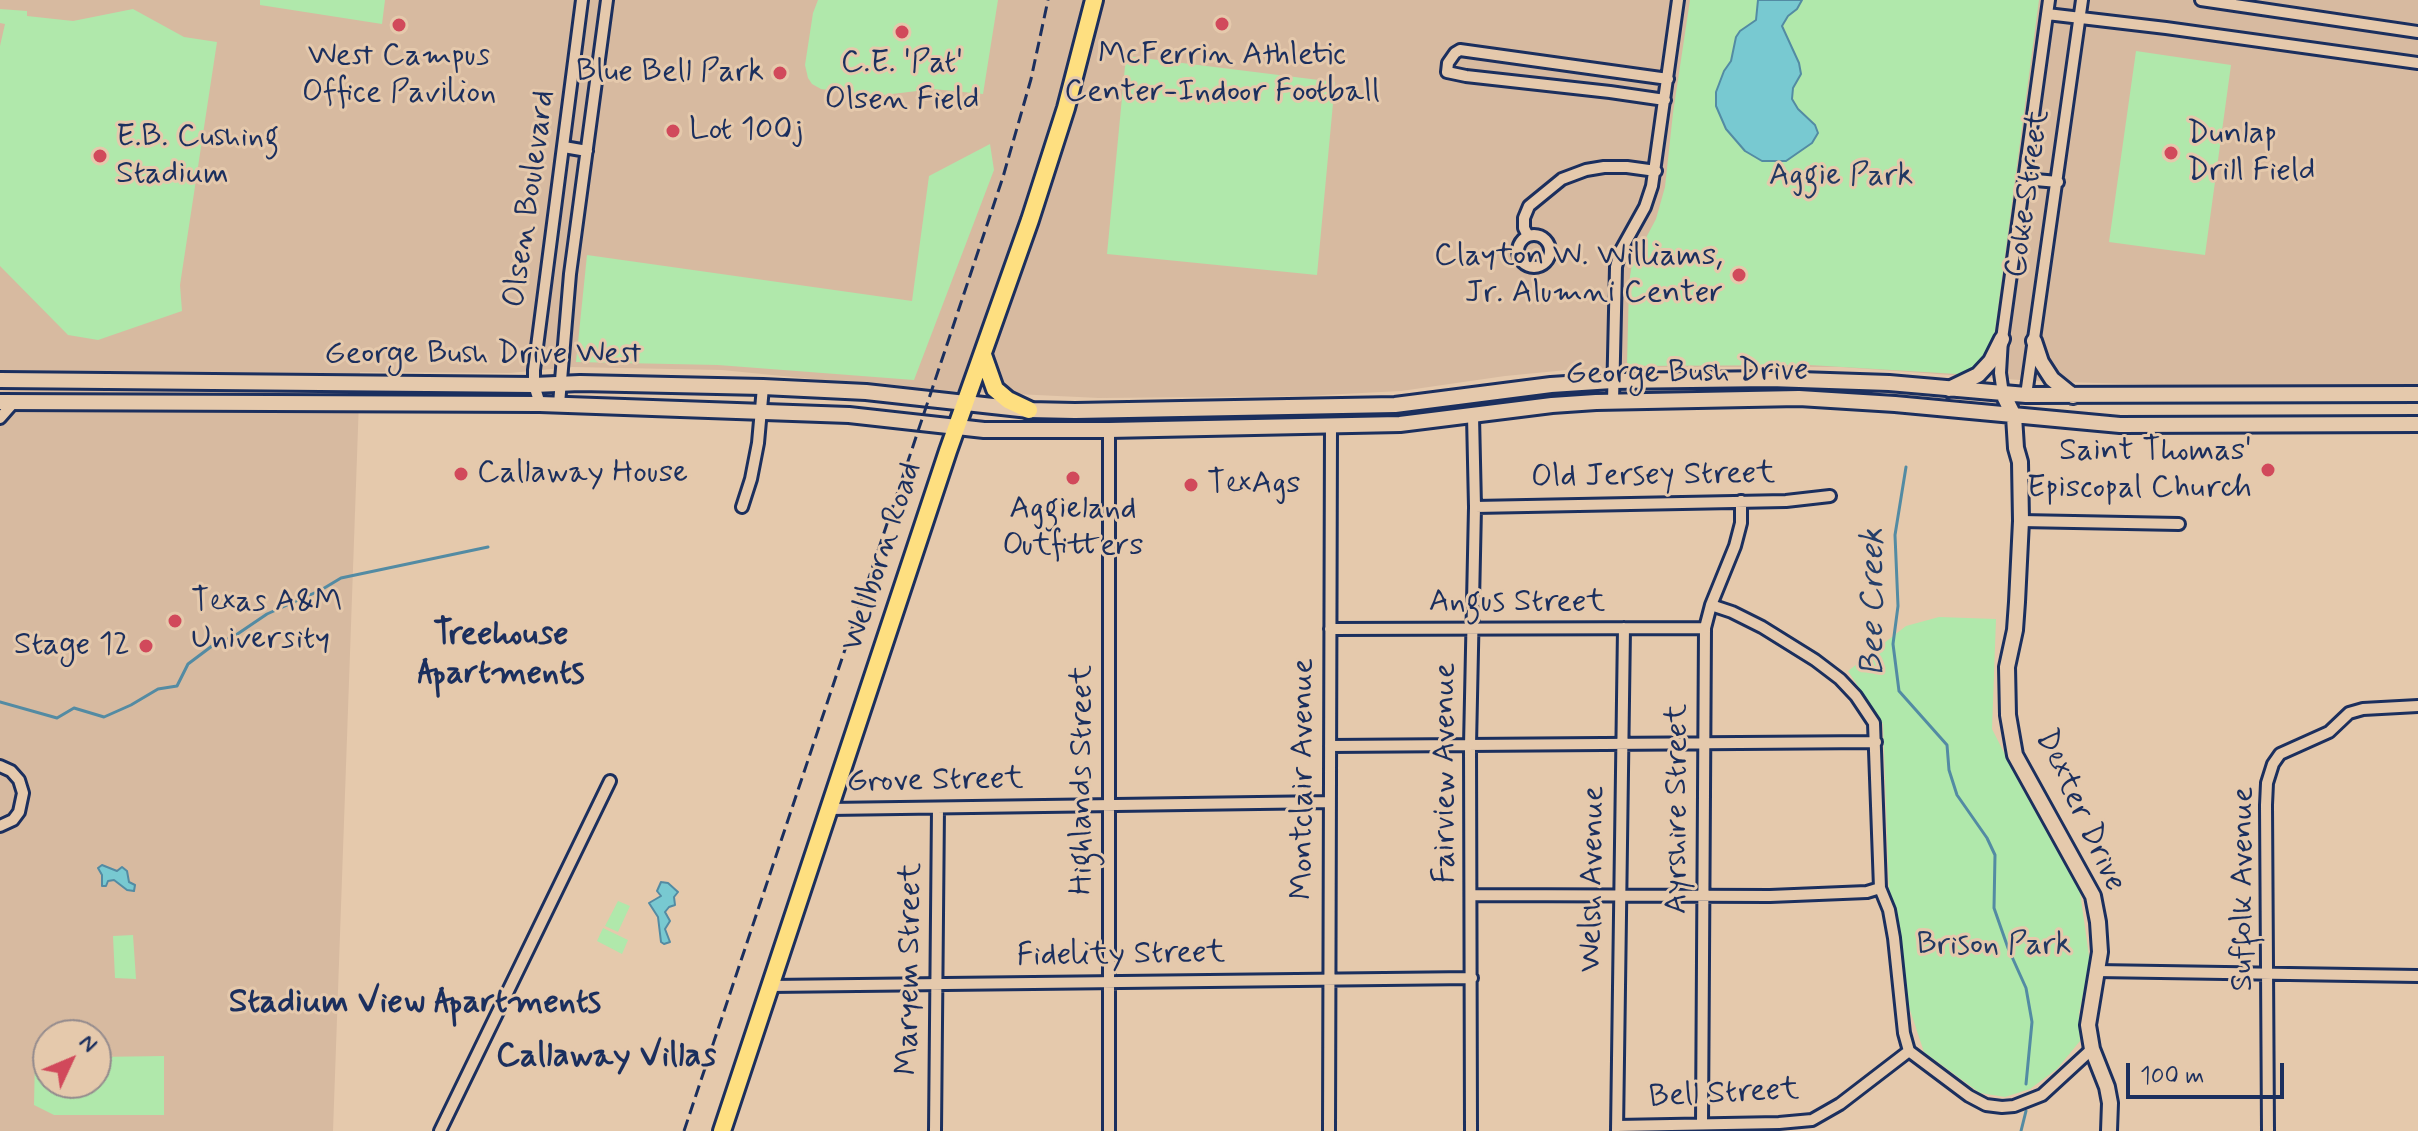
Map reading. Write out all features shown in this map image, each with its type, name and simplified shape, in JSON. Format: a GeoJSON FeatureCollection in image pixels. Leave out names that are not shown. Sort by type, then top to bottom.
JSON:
{"type":"FeatureCollection","features":[{"type":"Feature","properties":{"kind":"main road","name":"Wellborn Road"},"geometry":{"type":"LineString","coordinates":[[722,1131],[1066,108],[1094,0]]}},
{"type":"Feature","properties":{"kind":"main road"},"geometry":{"type":"LineString","coordinates":[[1948,389],[1978,375],[1991,361],[2002,339]]}},
{"type":"Feature","properties":{"kind":"main road"},"geometry":{"type":"LineString","coordinates":[[2034,341],[2041,362],[2052,379],[2073,396]]}},
{"type":"Feature","properties":{"kind":"main road"},"geometry":{"type":"LineString","coordinates":[[983,355],[995,389],[1001,396],[1029,410]]}},
{"type":"Feature","properties":{"kind":"main road","name":"George Bush Drive"},"geometry":{"type":"LineString","coordinates":[[966,403],[1029,410],[1395,405],[1551,385],[1612,381],[1815,379],[2026,395],[2418,394]]}},
{"type":"Feature","properties":{"kind":"main road","name":"George Bush Drive West"},"geometry":{"type":"LineString","coordinates":[[0,380],[763,387],[866,392],[966,403]]}},
{"type":"Feature","properties":{"kind":"main road"},"geometry":{"type":"LineString","coordinates":[[147,403],[150,394],[206,394],[228,381]]}},
{"type":"Feature","properties":{"kind":"main road"},"geometry":{"type":"LineString","coordinates":[[2003,394],[2014,416]]}},
{"type":"Feature","properties":{"kind":"main road"},"geometry":{"type":"LineString","coordinates":[[2014,416],[2026,395]]}},
{"type":"Feature","properties":{"kind":"main road","name":"George Bush Drive"},"geometry":{"type":"LineString","coordinates":[[957,426],[984,430],[1331,427],[1400,424],[1552,405],[1613,401],[1837,399],[2120,425],[2418,424]]}},
{"type":"Feature","properties":{"kind":"main road","name":"George Bush Drive West"},"geometry":{"type":"LineString","coordinates":[[7,402],[559,404],[849,415],[957,426]]}},
{"type":"Feature","properties":{"kind":"main road"},"geometry":{"type":"LineString","coordinates":[[1331,427],[1333,420],[1339,417],[1425,412],[1433,402]]}},
{"type":"Feature","properties":{"kind":"main road","name":"Dexter Drive"},"geometry":{"type":"LineString","coordinates":[[2014,416],[2020,462],[2021,521],[2015,630],[2007,667],[2011,728],[2015,755],[2093,896],[2100,952],[2088,1025],[2092,1049],[2107,1087],[2109,1131]]}},
{"type":"Feature","properties":{"kind":"street","name":"Olsen Boulevard"},"geometry":{"type":"LineString","coordinates":[[540,404],[534,385],[582,0]]}},
{"type":"Feature","properties":{"kind":"street","name":"Olsen Boulevard"},"geometry":{"type":"LineString","coordinates":[[559,404],[571,267],[607,0]]}},
{"type":"Feature","properties":{"kind":"street"},"geometry":{"type":"LineString","coordinates":[[1613,401],[1616,267],[1620,252],[1645,207],[1656,171],[1678,0]]}},
{"type":"Feature","properties":{"kind":"street"},"geometry":{"type":"LineString","coordinates":[[2003,394],[2000,373],[2002,339],[2049,0]]}},
{"type":"Feature","properties":{"kind":"street","name":"Coke Street"},"geometry":{"type":"LineString","coordinates":[[2026,395],[2082,0]]}},
{"type":"Feature","properties":{"kind":"street"},"geometry":{"type":"LineString","coordinates":[[2201,0],[2418,32]]}},
{"type":"Feature","properties":{"kind":"street"},"geometry":{"type":"LineString","coordinates":[[2047,14],[2418,63]]}},
{"type":"Feature","properties":{"kind":"street"},"geometry":{"type":"LineString","coordinates":[[1665,100],[1447,72],[1448,63],[1460,50],[1668,79]]}},
{"type":"Feature","properties":{"kind":"street"},"geometry":{"type":"LineString","coordinates":[[564,147],[587,151]]}},
{"type":"Feature","properties":{"kind":"street"},"geometry":{"type":"LineString","coordinates":[[1528,236],[1524,218],[1529,206],[1562,179],[1604,167],[1656,171]]}},
{"type":"Feature","properties":{"kind":"street"},"geometry":{"type":"LineString","coordinates":[[2024,179],[2058,182]]}},
{"type":"Feature","properties":{"kind":"street"},"geometry":{"type":"LineString","coordinates":[[742,507],[751,479],[763,387]]}},
{"type":"Feature","properties":{"kind":"street"},"geometry":{"type":"LineString","coordinates":[[0,418],[7,402]]}},
{"type":"Feature","properties":{"kind":"street","name":"Fairview Avenue"},"geometry":{"type":"LineString","coordinates":[[1471,1131],[1473,416]]}},
{"type":"Feature","properties":{"kind":"street","name":"Montclair Avenue"},"geometry":{"type":"LineString","coordinates":[[1329,1131],[1331,427]]}},
{"type":"Feature","properties":{"kind":"street","name":"Highlands Street"},"geometry":{"type":"LineString","coordinates":[[1109,430],[1109,1131]]}},
{"type":"Feature","properties":{"kind":"street","name":"Old Jersey Street"},"geometry":{"type":"LineString","coordinates":[[1475,507],[1786,501],[1830,496]]}},
{"type":"Feature","properties":{"kind":"street","name":"Ayrshire Street"},"geometry":{"type":"LineString","coordinates":[[1702,1124],[1705,628],[1735,546],[1741,523],[1741,501]]}},
{"type":"Feature","properties":{"kind":"street"},"geometry":{"type":"LineString","coordinates":[[2021,521],[2179,524]]}},
{"type":"Feature","properties":{"kind":"street"},"geometry":{"type":"LineString","coordinates":[[1711,605],[1762,627],[1815,660],[1856,696],[1874,723],[1880,888],[1889,910],[1894,938],[1904,1033],[1909,1051],[1969,1096],[1986,1105],[2002,1107],[2014,1106],[2042,1095],[2092,1049]]}},
{"type":"Feature","properties":{"kind":"street","name":"Welsh Avenue"},"geometry":{"type":"LineString","coordinates":[[1617,1128],[1624,628]]}},
{"type":"Feature","properties":{"kind":"street","name":"Angus Street"},"geometry":{"type":"LineString","coordinates":[[1330,629],[1705,628]]}},
{"type":"Feature","properties":{"kind":"street","name":"Suffolk Avenue"},"geometry":{"type":"LineString","coordinates":[[2268,1131],[2267,783],[2273,764],[2280,754],[2329,732],[2349,713],[2363,709],[2418,706]]}},
{"type":"Feature","properties":{"kind":"street"},"geometry":{"type":"LineString","coordinates":[[1330,746],[1876,742]]}},
{"type":"Feature","properties":{"kind":"street"},"geometry":{"type":"LineString","coordinates":[[0,766],[11,771],[19,780],[23,793],[19,812],[13,820],[0,826]]}},
{"type":"Feature","properties":{"kind":"street"},"geometry":{"type":"LineString","coordinates":[[440,1131],[610,781]]}},
{"type":"Feature","properties":{"kind":"street","name":"Grove Street"},"geometry":{"type":"LineString","coordinates":[[829,809],[1330,802]]}},
{"type":"Feature","properties":{"kind":"street","name":"Maryem Street"},"geometry":{"type":"LineString","coordinates":[[935,1131],[938,808]]}},
{"type":"Feature","properties":{"kind":"street"},"geometry":{"type":"LineString","coordinates":[[1471,895],[1826,894],[1867,892],[1880,888]]}},
{"type":"Feature","properties":{"kind":"street"},"geometry":{"type":"LineString","coordinates":[[2096,971],[2418,976]]}},
{"type":"Feature","properties":{"kind":"street","name":"Fidelity Street"},"geometry":{"type":"LineString","coordinates":[[770,986],[1472,978]]}},
{"type":"Feature","properties":{"kind":"street","name":"Bell Street"},"geometry":{"type":"LineString","coordinates":[[1617,1128],[1702,1124],[1779,1127],[1812,1120],[1840,1104],[1909,1051]]}},
{"type":"Feature","properties":{"kind":"shaded area","name":"Texas A&M University"},"geometry":{"type":"Polygon","coordinates":[[[0,0],[2418,0],[2418,385],[2161,385],[2034,381],[1841,367],[1640,367],[1505,376],[1401,391],[1303,396],[1099,398],[912,389],[722,370],[572,367],[510,373],[360,372],[333,1131],[0,1131],[0,0]]]}},
{"type":"Feature","properties":{"kind":"green space"},"geometry":{"type":"Polygon","coordinates":[[[260,0],[385,0],[382,24],[260,5],[260,0]]]}},
{"type":"Feature","properties":{"kind":"green space","name":"C.E. 'Pat' Olsen Field"},"geometry":{"type":"Polygon","coordinates":[[[818,0],[998,0],[983,94],[933,89],[876,96],[821,89],[812,84],[805,65],[818,0]]]}},
{"type":"Feature","properties":{"kind":"green space","name":"Aggie Park"},"geometry":{"type":"Polygon","coordinates":[[[1690,0],[2039,0],[1994,338],[1991,352],[1973,375],[1810,365],[1627,366],[1632,264],[1656,219],[1665,187],[1690,0]]]}},
{"type":"Feature","properties":{"kind":"green space","name":"E.B. Cushing Stadium"},"geometry":{"type":"Polygon","coordinates":[[[0,9],[27,11],[27,16],[73,21],[133,9],[184,37],[217,42],[180,285],[182,311],[98,340],[68,335],[0,266],[0,46],[5,24],[0,23],[0,9]]]}},
{"type":"Feature","properties":{"kind":"green space","name":"Dunlap Drill Field"},"geometry":{"type":"Polygon","coordinates":[[[2136,51],[2231,65],[2205,255],[2109,242],[2136,51]]]}},
{"type":"Feature","properties":{"kind":"green space"},"geometry":{"type":"Polygon","coordinates":[[[1126,56],[1335,82],[1317,275],[1107,254],[1126,56]]]}},
{"type":"Feature","properties":{"kind":"green space"},"geometry":{"type":"Polygon","coordinates":[[[990,144],[994,170],[914,380],[718,365],[576,362],[587,255],[912,301],[929,176],[990,144]]]}},
{"type":"Feature","properties":{"kind":"green space","name":"Brison Park"},"geometry":{"type":"Polygon","coordinates":[[[1939,617],[1996,619],[1992,729],[2080,892],[2090,963],[2079,1013],[2080,1041],[2057,1069],[2030,1089],[2005,1097],[1980,1093],[1924,1052],[1909,1007],[1896,910],[1889,890],[1883,724],[1848,671],[1906,626],[1939,617]]]}},
{"type":"Feature","properties":{"kind":"green space"},"geometry":{"type":"Polygon","coordinates":[[[618,901],[630,906],[618,932],[605,926],[618,901]]]}},
{"type":"Feature","properties":{"kind":"green space"},"geometry":{"type":"Polygon","coordinates":[[[603,928],[628,940],[622,954],[597,941],[603,928]]]}},
{"type":"Feature","properties":{"kind":"green space"},"geometry":{"type":"Polygon","coordinates":[[[133,935],[136,979],[115,978],[113,936],[133,935]]]}},
{"type":"Feature","properties":{"kind":"green space"},"geometry":{"type":"Polygon","coordinates":[[[164,1056],[164,1115],[54,1115],[34,1105],[34,1099],[112,1099],[112,1057],[164,1056]]]}},
{"type":"Feature","properties":{"kind":"water"},"geometry":{"type":"Polygon","coordinates":[[[1758,0],[1802,0],[1782,26],[1801,74],[1793,88],[1792,99],[1815,125],[1818,133],[1812,143],[1786,161],[1762,161],[1745,151],[1726,129],[1716,106],[1716,92],[1731,61],[1736,37],[1756,20],[1758,0]]]}},
{"type":"Feature","properties":{"kind":"water"},"geometry":{"type":"Polygon","coordinates":[[[102,865],[117,871],[122,867],[127,871],[129,882],[135,885],[134,891],[127,890],[114,880],[102,886],[98,868],[102,865]]]}},
{"type":"Feature","properties":{"kind":"water"},"geometry":{"type":"Polygon","coordinates":[[[661,882],[668,883],[678,892],[674,897],[675,905],[665,912],[670,921],[665,929],[670,942],[664,944],[661,942],[658,917],[649,903],[661,896],[657,891],[661,882]]]}},
{"type":"Feature","properties":{"kind":"waterway","name":"Bee Creek"},"geometry":{"type":"LineString","coordinates":[[1906,467],[1895,535],[1898,606],[1893,644],[1899,691],[1947,745],[1949,770],[1957,795],[1995,855],[1994,908],[2026,988],[2032,1022],[2026,1084]]}},
{"type":"Feature","properties":{"kind":"waterway"},"geometry":{"type":"LineString","coordinates":[[0,702],[57,718],[74,708],[104,717],[158,689],[177,686],[188,664],[212,646],[233,637],[267,614],[341,578],[488,547]]}},
{"type":"Feature","properties":{"kind":"waterway","name":"Bee Creek"},"geometry":{"type":"LineString","coordinates":[[2021,1131],[2026,1111]]}},
{"type":"Feature","properties":{"kind":"railway"},"geometry":{"type":"LineString","coordinates":[[684,1131],[1003,177],[1031,79],[1048,0]]}},
{"type":"Feature","properties":{"kind":"place","name":"McFerrin Athletic Center-Indoor Football"},"geometry":{"type":"Point","coordinates":[1222,24]}},
{"type":"Feature","properties":{"kind":"place","name":"West Campus Office Pavilion"},"geometry":{"type":"Point","coordinates":[399,25]}},
{"type":"Feature","properties":{"kind":"place","name":"C.E. 'Pat' Olsen Field"},"geometry":{"type":"Point","coordinates":[902,32]}},
{"type":"Feature","properties":{"kind":"place","name":"Blue Bell Park"},"geometry":{"type":"Point","coordinates":[780,73]}},
{"type":"Feature","properties":{"kind":"place","name":"Lot 100j"},"geometry":{"type":"Point","coordinates":[673,131]}},
{"type":"Feature","properties":{"kind":"place","name":"Dunlap Drill Field"},"geometry":{"type":"Point","coordinates":[2171,153]}},
{"type":"Feature","properties":{"kind":"place","name":"E.B. Cushing Stadium"},"geometry":{"type":"Point","coordinates":[100,156]}},
{"type":"Feature","properties":{"kind":"place","name":"Clayton W. Williams, Jr. Alumni Center"},"geometry":{"type":"Point","coordinates":[1739,275]}},
{"type":"Feature","properties":{"kind":"place","name":"Saint Thomas' Episcopal Church"},"geometry":{"type":"Point","coordinates":[2268,470]}},
{"type":"Feature","properties":{"kind":"place","name":"Callaway House"},"geometry":{"type":"Point","coordinates":[461,474]}},
{"type":"Feature","properties":{"kind":"place","name":"Aggieland Outfitters"},"geometry":{"type":"Point","coordinates":[1073,478]}},
{"type":"Feature","properties":{"kind":"place","name":"TexAgs"},"geometry":{"type":"Point","coordinates":[1191,485]}},
{"type":"Feature","properties":{"kind":"place","name":"Texas A&M University"},"geometry":{"type":"Point","coordinates":[175,621]}},
{"type":"Feature","properties":{"kind":"place","name":"Stage 12"},"geometry":{"type":"Point","coordinates":[146,646]}},
{"type":"Feature","properties":{"kind":"district","name":"Treehouse Apartments"},"geometry":{"type":"Point","coordinates":[501,656]}},
{"type":"Feature","properties":{"kind":"district","name":"Stadium View Apartments"},"geometry":{"type":"Point","coordinates":[415,1004]}},
{"type":"Feature","properties":{"kind":"district","name":"Callaway Villas"},"geometry":{"type":"Point","coordinates":[606,1058]}}]}
